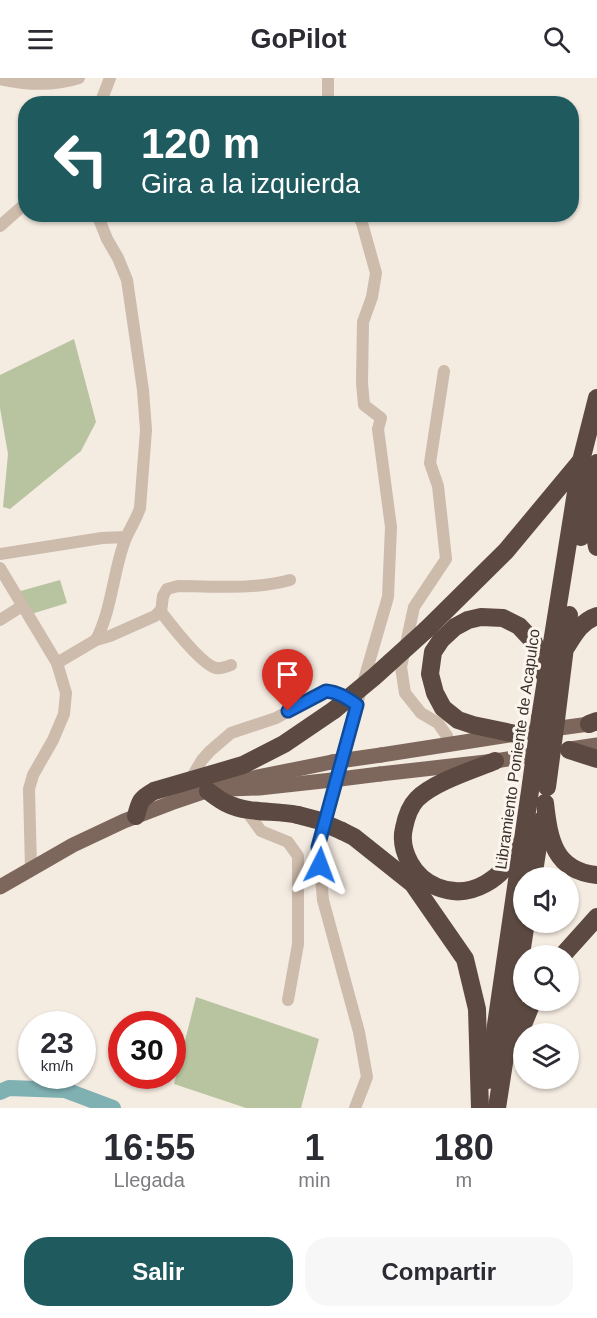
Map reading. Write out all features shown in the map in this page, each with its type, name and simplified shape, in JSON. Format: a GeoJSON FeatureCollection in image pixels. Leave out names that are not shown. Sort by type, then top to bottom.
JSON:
{"type":"FeatureCollection","features":[{"type":"Feature","properties":{"kind":"highway","name":"Libramiento Poniente de Acapulco"},"geometry":{"type":"LineString","coordinates":[[548,719],[546,683],[589,462],[597,398]]}},
{"type":"Feature","properties":{"kind":"highway","name":"Libramiento Poniente de Acapulco"},"geometry":{"type":"LineString","coordinates":[[534,867],[548,719],[564,650],[577,556],[590,494],[589,462]]}},
{"type":"Feature","properties":{"kind":"highway"},"geometry":{"type":"LineString","coordinates":[[136,816],[139,802],[154,791],[243,765],[284,744],[334,710],[426,630],[506,551],[589,462]]}},
{"type":"Feature","properties":{"kind":"highway"},"geometry":{"type":"LineString","coordinates":[[590,494],[597,547]]}},
{"type":"Feature","properties":{"kind":"highway"},"geometry":{"type":"LineString","coordinates":[[564,650],[581,626],[597,616]]}},
{"type":"Feature","properties":{"kind":"highway"},"geometry":{"type":"LineString","coordinates":[[516,734],[473,726],[458,720],[443,708],[435,693],[430,674],[433,652],[441,640],[455,627],[468,620],[481,617],[503,618],[519,626],[533,641],[540,655],[546,683]]}},
{"type":"Feature","properties":{"kind":"highway"},"geometry":{"type":"LineString","coordinates":[[568,750],[597,759]]}},
{"type":"Feature","properties":{"kind":"highway"},"geometry":{"type":"LineString","coordinates":[[495,761],[430,788],[415,801],[406,817],[402,835],[405,854],[414,871],[428,883],[446,890],[465,891],[483,886],[498,875],[513,858],[525,831]]}},
{"type":"Feature","properties":{"kind":"highway"},"geometry":{"type":"LineString","coordinates":[[213,789],[230,805],[245,809],[298,814],[342,831],[354,837],[413,884],[465,959],[477,1009],[490,1106]]}},
{"type":"Feature","properties":{"kind":"highway","name":"Libramiento Poniente de Acapulco"},"geometry":{"type":"LineString","coordinates":[[490,1106],[525,831],[541,792]]}},
{"type":"Feature","properties":{"kind":"highway"},"geometry":{"type":"LineString","coordinates":[[541,792],[549,834],[555,849],[572,868],[597,876]]}},
{"type":"Feature","properties":{"kind":"highway"},"geometry":{"type":"LineString","coordinates":[[572,945],[597,917]]}},
{"type":"Feature","properties":{"kind":"highway"},"geometry":{"type":"LineString","coordinates":[[490,1106],[524,933]]}},
{"type":"Feature","properties":{"kind":"highway"},"geometry":{"type":"LineString","coordinates":[[490,1106],[528,1011]]}},
{"type":"Feature","properties":{"kind":"main road"},"geometry":{"type":"LineString","coordinates":[[0,887],[73,845],[136,816],[233,782],[332,762],[594,723]]}},
{"type":"Feature","properties":{"kind":"main road"},"geometry":{"type":"LineString","coordinates":[[213,789],[260,788],[332,780],[495,761],[597,746]]}},
{"type":"Feature","properties":{"kind":"street"},"geometry":{"type":"LineString","coordinates":[[0,79],[36,84],[65,82],[80,78]]}},
{"type":"Feature","properties":{"kind":"street"},"geometry":{"type":"LineString","coordinates":[[103,96],[110,78]]}},
{"type":"Feature","properties":{"kind":"street"},"geometry":{"type":"LineString","coordinates":[[328,78],[328,96]]}},
{"type":"Feature","properties":{"kind":"street"},"geometry":{"type":"LineString","coordinates":[[0,226],[18,210]]}},
{"type":"Feature","properties":{"kind":"street"},"geometry":{"type":"LineString","coordinates":[[96,640],[126,537],[141,507],[146,430],[127,280],[100,222]]}},
{"type":"Feature","properties":{"kind":"street"},"geometry":{"type":"LineString","coordinates":[[355,1108],[367,1077],[359,1032],[323,900],[318,847],[388,597],[391,526],[378,429],[381,418],[364,405],[362,383],[363,322],[372,297],[376,273],[362,222]]}},
{"type":"Feature","properties":{"kind":"street"},"geometry":{"type":"LineString","coordinates":[[444,371],[430,463],[438,486],[446,559],[414,607],[400,667],[405,693],[421,713],[438,723],[447,736],[449,744]]}},
{"type":"Feature","properties":{"kind":"street"},"geometry":{"type":"LineString","coordinates":[[0,554],[102,538],[126,537]]}},
{"type":"Feature","properties":{"kind":"street"},"geometry":{"type":"LineString","coordinates":[[0,568],[57,663],[66,693],[64,714],[53,740],[33,775],[29,789],[31,868]]}},
{"type":"Feature","properties":{"kind":"street"},"geometry":{"type":"LineString","coordinates":[[231,665],[221,668],[210,666],[161,612],[163,596],[167,589],[178,586],[249,586],[276,584],[290,580]]}},
{"type":"Feature","properties":{"kind":"street"},"geometry":{"type":"LineString","coordinates":[[0,620],[22,606]]}},
{"type":"Feature","properties":{"kind":"street"},"geometry":{"type":"LineString","coordinates":[[57,663],[96,640],[110,636],[161,612]]}},
{"type":"Feature","properties":{"kind":"street"},"geometry":{"type":"LineString","coordinates":[[190,780],[202,760],[231,733],[276,718],[326,691],[332,691],[357,705]]}},
{"type":"Feature","properties":{"kind":"street"},"geometry":{"type":"LineString","coordinates":[[245,809],[261,831],[288,842],[298,856],[298,944],[288,1000]]}},
{"type":"Feature","properties":{"kind":"green space"},"geometry":{"type":"Polygon","coordinates":[[[74,339],[96,422],[81,451],[10,509],[3,507],[8,454],[0,408],[0,375],[74,339]]]}},
{"type":"Feature","properties":{"kind":"green space"},"geometry":{"type":"Polygon","coordinates":[[[60,580],[67,603],[28,615],[17,592],[60,580]]]}},
{"type":"Feature","properties":{"kind":"green space"},"geometry":{"type":"Polygon","coordinates":[[[196,997],[319,1039],[301,1108],[246,1108],[186,1088],[186,1037],[196,997]]]}},
{"type":"Feature","properties":{"kind":"waterway"},"geometry":{"type":"LineString","coordinates":[[0,1092],[9,1088],[65,1090],[113,1108]]}},
{"type":"Feature","properties":{"kind":"route"},"geometry":{"type":"LineString","coordinates":[[288,711],[326,691],[332,691],[357,705],[318,847],[320,865]]}}]}
